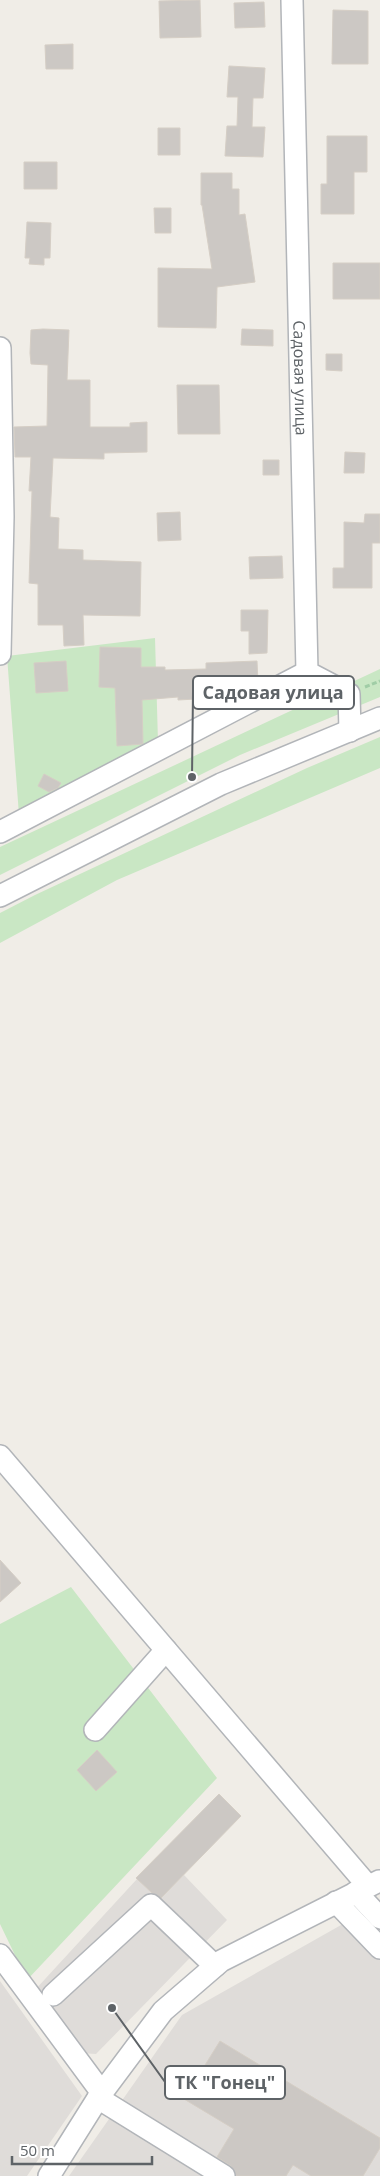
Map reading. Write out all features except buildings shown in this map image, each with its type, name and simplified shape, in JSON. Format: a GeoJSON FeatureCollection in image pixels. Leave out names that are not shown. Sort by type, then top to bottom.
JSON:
{"type":"FeatureCollection","features":[{"type":"Feature","properties":{"kind":"street","name":"Садовая улица"},"geometry":{"type":"LineString","coordinates":[[292,0],[307,672]]}},
{"type":"Feature","properties":{"kind":"street"},"geometry":{"type":"LineString","coordinates":[[0,348],[2,517],[0,654]]}},
{"type":"Feature","properties":{"kind":"street"},"geometry":{"type":"LineString","coordinates":[[0,832],[307,672],[349,694],[350,731]]}},
{"type":"Feature","properties":{"kind":"street"},"geometry":{"type":"LineString","coordinates":[[0,896],[222,784],[380,718]]}},
{"type":"Feature","properties":{"kind":"street"},"geometry":{"type":"LineString","coordinates":[[0,1456],[368,1886],[380,1918]]}},
{"type":"Feature","properties":{"kind":"street"},"geometry":{"type":"LineString","coordinates":[[95,1730],[166,1650]]}},
{"type":"Feature","properties":{"kind":"street"},"geometry":{"type":"LineString","coordinates":[[49,2176],[100,2096],[163,2011],[221,1961],[368,1886]]}},
{"type":"Feature","properties":{"kind":"street"},"geometry":{"type":"LineString","coordinates":[[336,1902],[380,1948]]}},
{"type":"Feature","properties":{"kind":"street"},"geometry":{"type":"LineString","coordinates":[[53,1995],[151,1905],[215,1966]]}},
{"type":"Feature","properties":{"kind":"street"},"geometry":{"type":"LineString","coordinates":[[0,1955],[100,2096],[224,2176]]}},
{"type":"Feature","properties":{"kind":"shaded area"},"geometry":{"type":"Polygon","coordinates":[[[184,1875],[227,1920],[96,2054],[80,2053],[34,1991],[137,1879],[159,1900],[184,1875]]]}},
{"type":"Feature","properties":{"kind":"shaded area"},"geometry":{"type":"Polygon","coordinates":[[[380,1906],[380,2176],[69,2176],[182,2015],[357,1916],[380,1906]]]}},
{"type":"Feature","properties":{"kind":"shaded area"},"geometry":{"type":"Polygon","coordinates":[[[0,1981],[82,2096],[27,2176],[0,2176],[0,1981]]]}},
{"type":"Feature","properties":{"kind":"green space"},"geometry":{"type":"Polygon","coordinates":[[[155,638],[158,742],[19,815],[7,656],[155,638]]]}},
{"type":"Feature","properties":{"kind":"green space"},"geometry":{"type":"Polygon","coordinates":[[[380,669],[380,697],[240,755],[0,875],[0,847],[380,669]]]}},
{"type":"Feature","properties":{"kind":"green space"},"geometry":{"type":"Polygon","coordinates":[[[380,737],[380,768],[117,880],[0,943],[0,913],[307,768],[380,737]]]}},
{"type":"Feature","properties":{"kind":"green space"},"geometry":{"type":"Polygon","coordinates":[[[71,1587],[217,1778],[27,1980],[0,1924],[0,1624],[71,1587]]]}},
{"type":"Feature","properties":{"kind":"place","name":"Садовая улица"},"geometry":{"type":"Point","coordinates":[192,777]}},
{"type":"Feature","properties":{"kind":"place","name":"ТК \"Гонец\""},"geometry":{"type":"Point","coordinates":[112,2008]}}]}
